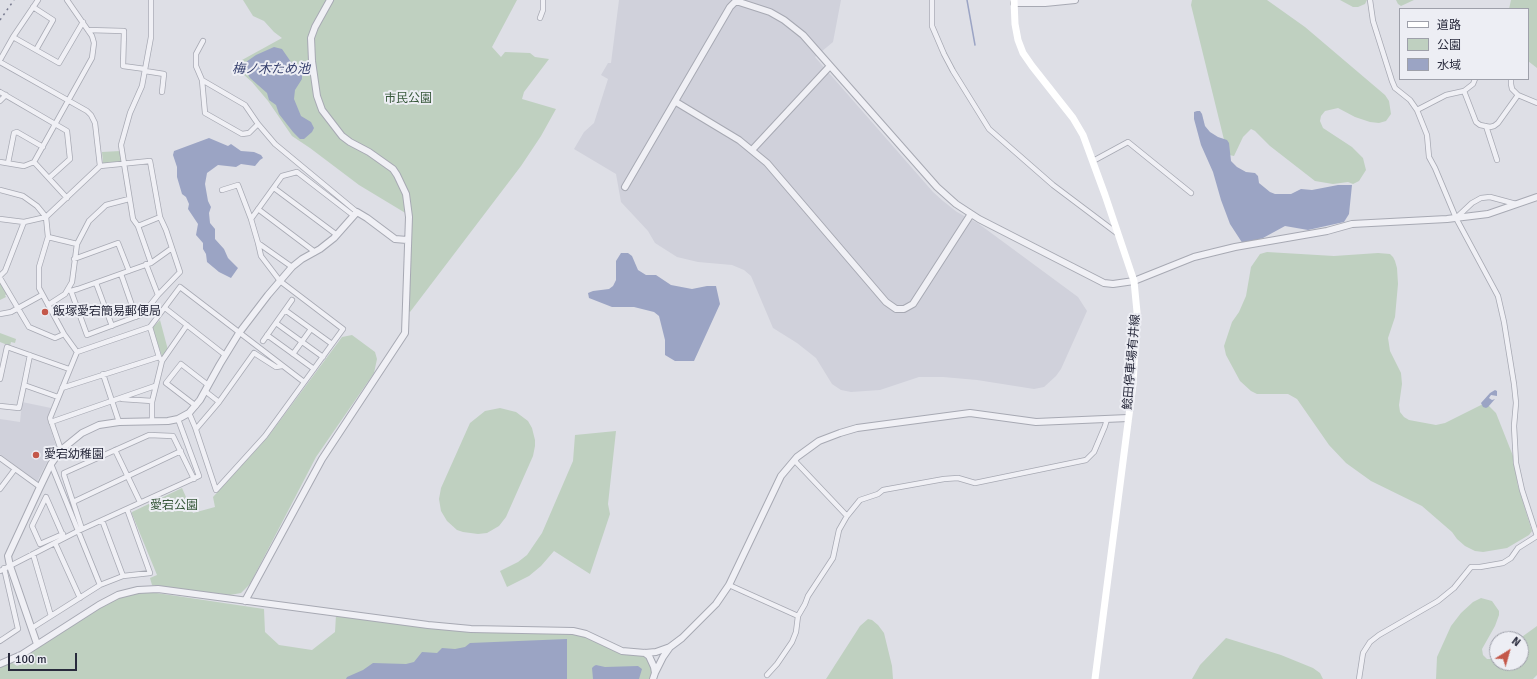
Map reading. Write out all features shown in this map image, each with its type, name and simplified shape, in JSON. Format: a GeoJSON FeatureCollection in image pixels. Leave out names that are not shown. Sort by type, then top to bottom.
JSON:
{"type":"FeatureCollection","features":[{"type":"Feature","properties":{"kind":"main road","name":"鯰田停車場有井線"},"geometry":{"type":"LineString","coordinates":[[1014,2],[1017,35],[1023,53],[1073,118],[1083,135],[1134,281],[1137,312],[1133,384],[1095,679]]}},
{"type":"Feature","properties":{"kind":"street"},"geometry":{"type":"LineString","coordinates":[[38,0],[12,37],[0,61],[87,111],[94,119],[100,166]]}},
{"type":"Feature","properties":{"kind":"street"},"geometry":{"type":"LineString","coordinates":[[0,162],[24,166],[34,162],[92,58],[94,43],[92,36],[67,0]]}},
{"type":"Feature","properties":{"kind":"street"},"geometry":{"type":"LineString","coordinates":[[151,0],[151,37],[142,86],[130,112],[121,145],[133,219],[138,226],[158,295]]}},
{"type":"Feature","properties":{"kind":"street"},"geometry":{"type":"LineString","coordinates":[[245,601],[322,459],[405,333],[408,205],[406,194],[397,175],[387,164],[342,136],[327,119],[319,103],[314,78],[311,38],[315,27],[330,0]]}},
{"type":"Feature","properties":{"kind":"street"},"geometry":{"type":"LineString","coordinates":[[540,18],[543,10],[543,0]]}},
{"type":"Feature","properties":{"kind":"street"},"geometry":{"type":"LineString","coordinates":[[932,0],[932,26],[944,54],[989,129],[1053,185],[1119,236]]}},
{"type":"Feature","properties":{"kind":"street"},"geometry":{"type":"LineString","coordinates":[[1014,2],[1045,3],[1075,0]]}},
{"type":"Feature","properties":{"kind":"street"},"geometry":{"type":"LineString","coordinates":[[1359,679],[1363,652],[1370,642],[1378,635],[1438,601],[1454,588],[1471,567],[1503,564],[1511,558],[1518,548],[1537,536],[1522,490],[1516,463],[1514,426],[1516,403],[1514,384],[1504,322],[1498,296],[1456,218],[1429,157],[1427,135],[1417,110],[1410,100],[1395,88],[1373,21],[1370,0]]}},
{"type":"Feature","properties":{"kind":"street"},"geometry":{"type":"LineString","coordinates":[[625,187],[676,102],[730,7],[735,2],[739,2],[770,12],[784,20],[803,35],[937,187],[956,204],[971,214],[1097,281],[1113,284],[1134,281],[1194,257],[1326,231],[1352,224],[1456,218],[1488,214],[1537,198]]}},
{"type":"Feature","properties":{"kind":"street"},"geometry":{"type":"LineString","coordinates":[[33,7],[53,20],[36,50]]}},
{"type":"Feature","properties":{"kind":"street"},"geometry":{"type":"LineString","coordinates":[[12,37],[59,63],[83,22]]}},
{"type":"Feature","properties":{"kind":"street"},"geometry":{"type":"LineString","coordinates":[[88,30],[124,31],[123,66],[164,74],[162,92]]}},
{"type":"Feature","properties":{"kind":"street"},"geometry":{"type":"LineString","coordinates":[[203,40],[196,54],[196,66],[202,80],[205,113],[242,134],[249,133],[258,124]]}},
{"type":"Feature","properties":{"kind":"street"},"geometry":{"type":"LineString","coordinates":[[752,150],[830,66]]}},
{"type":"Feature","properties":{"kind":"street"},"geometry":{"type":"LineString","coordinates":[[202,80],[246,105],[258,124],[275,144],[356,214]]}},
{"type":"Feature","properties":{"kind":"street"},"geometry":{"type":"LineString","coordinates":[[1417,110],[1446,95],[1464,91],[1474,80]]}},
{"type":"Feature","properties":{"kind":"street"},"geometry":{"type":"LineString","coordinates":[[1511,80],[1510,84],[1512,89],[1518,95],[1537,104]]}},
{"type":"Feature","properties":{"kind":"street"},"geometry":{"type":"LineString","coordinates":[[1464,91],[1476,122],[1486,126],[1494,126],[1518,95]]}},
{"type":"Feature","properties":{"kind":"street"},"geometry":{"type":"LineString","coordinates":[[0,92],[67,131],[70,159],[49,178]]}},
{"type":"Feature","properties":{"kind":"street"},"geometry":{"type":"LineString","coordinates":[[0,101],[6,95]]}},
{"type":"Feature","properties":{"kind":"street"},"geometry":{"type":"LineString","coordinates":[[676,102],[729,133],[752,150],[778,176],[886,302],[896,309],[904,309],[912,304],[971,214]]}},
{"type":"Feature","properties":{"kind":"street"},"geometry":{"type":"LineString","coordinates":[[1486,126],[1497,160]]}},
{"type":"Feature","properties":{"kind":"street"},"geometry":{"type":"LineString","coordinates":[[8,163],[14,133],[17,132],[43,147]]}},
{"type":"Feature","properties":{"kind":"street"},"geometry":{"type":"LineString","coordinates":[[1093,161],[1128,142],[1191,193]]}},
{"type":"Feature","properties":{"kind":"street"},"geometry":{"type":"LineString","coordinates":[[0,219],[24,222],[46,217],[100,166],[150,161],[160,217],[180,272],[158,295],[143,314],[87,335],[70,290],[77,244],[88,220],[96,213],[106,206],[129,199]]}},
{"type":"Feature","properties":{"kind":"street"},"geometry":{"type":"LineString","coordinates":[[34,162],[67,198]]}},
{"type":"Feature","properties":{"kind":"street"},"geometry":{"type":"LineString","coordinates":[[251,219],[282,176],[297,172],[356,214],[395,239],[407,240]]}},
{"type":"Feature","properties":{"kind":"street"},"geometry":{"type":"LineString","coordinates":[[189,413],[196,429],[216,490],[265,436],[343,329],[280,281],[261,256],[251,219],[238,185],[222,190]]}},
{"type":"Feature","properties":{"kind":"street"},"geometry":{"type":"LineString","coordinates":[[274,188],[337,235]]}},
{"type":"Feature","properties":{"kind":"street"},"geometry":{"type":"LineString","coordinates":[[0,190],[23,196],[37,206],[46,217],[48,238],[39,266],[38,282],[42,294],[64,334],[77,352]]}},
{"type":"Feature","properties":{"kind":"street"},"geometry":{"type":"LineString","coordinates":[[1456,218],[1472,203],[1481,198],[1490,197],[1517,204]]}},
{"type":"Feature","properties":{"kind":"street"},"geometry":{"type":"LineString","coordinates":[[258,210],[315,252]]}},
{"type":"Feature","properties":{"kind":"street"},"geometry":{"type":"LineString","coordinates":[[0,641],[18,630],[5,568],[9,552],[51,464],[61,450],[82,433],[99,425],[119,422],[168,421],[178,419],[189,413],[196,406],[239,333],[280,281],[302,259],[315,252],[337,235],[356,214]]}},
{"type":"Feature","properties":{"kind":"street"},"geometry":{"type":"LineString","coordinates":[[138,226],[160,217]]}},
{"type":"Feature","properties":{"kind":"street"},"geometry":{"type":"LineString","coordinates":[[24,222],[5,271],[0,277],[29,327],[55,338],[64,334]]}},
{"type":"Feature","properties":{"kind":"street"},"geometry":{"type":"LineString","coordinates":[[48,238],[77,244]]}},
{"type":"Feature","properties":{"kind":"street"},"geometry":{"type":"LineString","coordinates":[[258,243],[292,268]]}},
{"type":"Feature","properties":{"kind":"street"},"geometry":{"type":"LineString","coordinates":[[74,259],[118,244],[129,271]]}},
{"type":"Feature","properties":{"kind":"street"},"geometry":{"type":"LineString","coordinates":[[48,305],[70,290],[96,283],[129,271],[148,263],[172,248]]}},
{"type":"Feature","properties":{"kind":"street"},"geometry":{"type":"LineString","coordinates":[[120,274],[136,317]]}},
{"type":"Feature","properties":{"kind":"street"},"geometry":{"type":"LineString","coordinates":[[96,283],[112,326]]}},
{"type":"Feature","properties":{"kind":"street"},"geometry":{"type":"LineString","coordinates":[[61,450],[50,418],[77,352],[150,327],[180,287],[304,382]]}},
{"type":"Feature","properties":{"kind":"street"},"geometry":{"type":"LineString","coordinates":[[0,314],[11,312],[42,294]]}},
{"type":"Feature","properties":{"kind":"street"},"geometry":{"type":"LineString","coordinates":[[263,341],[292,300]]}},
{"type":"Feature","properties":{"kind":"street"},"geometry":{"type":"LineString","coordinates":[[165,308],[225,355]]}},
{"type":"Feature","properties":{"kind":"street"},"geometry":{"type":"LineString","coordinates":[[285,310],[332,344]]}},
{"type":"Feature","properties":{"kind":"street"},"geometry":{"type":"LineString","coordinates":[[276,323],[323,357]]}},
{"type":"Feature","properties":{"kind":"street"},"geometry":{"type":"LineString","coordinates":[[152,422],[152,401],[161,359],[187,326]]}},
{"type":"Feature","properties":{"kind":"street"},"geometry":{"type":"LineString","coordinates":[[150,327],[161,359]]}},
{"type":"Feature","properties":{"kind":"street"},"geometry":{"type":"LineString","coordinates":[[294,354],[312,329]]}},
{"type":"Feature","properties":{"kind":"street"},"geometry":{"type":"LineString","coordinates":[[267,335],[314,369]]}},
{"type":"Feature","properties":{"kind":"street"},"geometry":{"type":"LineString","coordinates":[[0,378],[7,347],[69,369]]}},
{"type":"Feature","properties":{"kind":"street"},"geometry":{"type":"LineString","coordinates":[[196,429],[219,402],[254,353],[276,367],[282,366]]}},
{"type":"Feature","properties":{"kind":"street"},"geometry":{"type":"LineString","coordinates":[[0,406],[19,408],[30,355]]}},
{"type":"Feature","properties":{"kind":"street"},"geometry":{"type":"LineString","coordinates":[[62,388],[103,374],[161,359]]}},
{"type":"Feature","properties":{"kind":"street"},"geometry":{"type":"LineString","coordinates":[[196,406],[166,383],[181,364],[208,385]]}},
{"type":"Feature","properties":{"kind":"street"},"geometry":{"type":"LineString","coordinates":[[103,374],[119,422]]}},
{"type":"Feature","properties":{"kind":"street"},"geometry":{"type":"LineString","coordinates":[[24,385],[58,397]]}},
{"type":"Feature","properties":{"kind":"street"},"geometry":{"type":"LineString","coordinates":[[51,422],[156,386]]}},
{"type":"Feature","properties":{"kind":"street"},"geometry":{"type":"LineString","coordinates":[[205,391],[219,402]]}},
{"type":"Feature","properties":{"kind":"street"},"geometry":{"type":"LineString","coordinates":[[119,399],[152,401]]}},
{"type":"Feature","properties":{"kind":"street"},"geometry":{"type":"LineString","coordinates":[[654,676],[663,657],[670,647],[702,620],[716,604],[729,585],[781,476],[794,460],[807,448],[819,441],[857,428],[970,413],[1036,422],[1128,418]]}},
{"type":"Feature","properties":{"kind":"street"},"geometry":{"type":"LineString","coordinates":[[64,536],[46,497],[32,526],[40,544],[64,536],[80,530],[127,510],[140,502],[199,476],[178,419]]}},
{"type":"Feature","properties":{"kind":"street"},"geometry":{"type":"LineString","coordinates":[[767,675],[777,664],[792,642],[796,632],[798,616],[812,589],[833,558],[839,530],[847,516],[860,500],[878,494],[883,490],[944,479],[958,478],[975,483],[1086,460],[1094,452],[1105,426],[1106,419]]}},
{"type":"Feature","properties":{"kind":"street"},"geometry":{"type":"LineString","coordinates":[[80,530],[64,473],[115,450],[149,435],[173,436],[194,479]]}},
{"type":"Feature","properties":{"kind":"street"},"geometry":{"type":"LineString","coordinates":[[115,450],[140,502]]}},
{"type":"Feature","properties":{"kind":"street"},"geometry":{"type":"LineString","coordinates":[[73,502],[180,451]]}},
{"type":"Feature","properties":{"kind":"street"},"geometry":{"type":"LineString","coordinates":[[0,458],[40,487]]}},
{"type":"Feature","properties":{"kind":"street"},"geometry":{"type":"LineString","coordinates":[[794,460],[847,516]]}},
{"type":"Feature","properties":{"kind":"street"},"geometry":{"type":"LineString","coordinates":[[51,464],[80,530],[100,585]]}},
{"type":"Feature","properties":{"kind":"street"},"geometry":{"type":"LineString","coordinates":[[0,489],[15,469]]}},
{"type":"Feature","properties":{"kind":"street"},"geometry":{"type":"LineString","coordinates":[[32,628],[100,585],[123,576],[150,573],[127,510]]}},
{"type":"Feature","properties":{"kind":"street"},"geometry":{"type":"LineString","coordinates":[[102,520],[123,576]]}},
{"type":"Feature","properties":{"kind":"street"},"geometry":{"type":"LineString","coordinates":[[5,568],[55,543],[64,536]]}},
{"type":"Feature","properties":{"kind":"street"},"geometry":{"type":"LineString","coordinates":[[55,543],[80,598]]}},
{"type":"Feature","properties":{"kind":"street"},"geometry":{"type":"LineString","coordinates":[[33,554],[51,616]]}},
{"type":"Feature","properties":{"kind":"street"},"geometry":{"type":"LineString","coordinates":[[5,568],[32,628],[37,644]]}},
{"type":"Feature","properties":{"kind":"street"},"geometry":{"type":"LineString","coordinates":[[729,585],[798,616]]}},
{"type":"Feature","properties":{"kind":"street"},"geometry":{"type":"LineString","coordinates":[[0,664],[21,655],[99,605],[118,595],[138,590],[158,589],[428,625],[471,629],[573,631],[586,634],[622,650],[645,653],[656,652],[670,647]]}},
{"type":"Feature","properties":{"kind":"street"},"geometry":{"type":"LineString","coordinates":[[645,653],[649,656],[652,662],[654,676]]}},
{"type":"Feature","properties":{"kind":"shaded area"},"geometry":{"type":"Polygon","coordinates":[[[619,0],[841,0],[833,42],[815,57],[933,192],[957,212],[979,224],[1078,297],[1087,311],[1061,369],[1056,376],[1044,387],[1034,389],[977,380],[943,377],[919,377],[880,390],[851,392],[841,390],[832,384],[816,358],[797,343],[773,328],[751,276],[744,270],[732,265],[698,262],[677,257],[655,243],[648,231],[621,202],[616,174],[574,149],[584,132],[594,123],[608,79],[601,75],[608,63],[611,63],[619,0]]]}},
{"type":"Feature","properties":{"kind":"shaded area"},"geometry":{"type":"Polygon","coordinates":[[[22,402],[51,408],[47,418],[57,449],[49,458],[37,482],[0,454],[0,419],[20,422],[22,402]]]}},
{"type":"Feature","properties":{"kind":"green space","name":"市民公園"},"geometry":{"type":"Polygon","coordinates":[[[243,0],[517,0],[492,47],[501,57],[505,52],[530,53],[535,57],[549,59],[524,92],[522,99],[556,109],[541,136],[521,166],[410,312],[408,310],[412,217],[359,185],[292,136],[268,101],[244,75],[241,67],[242,60],[282,38],[264,21],[253,16],[243,0]]]}},
{"type":"Feature","properties":{"kind":"green space"},"geometry":{"type":"Polygon","coordinates":[[[1192,0],[1267,0],[1305,27],[1385,95],[1389,101],[1391,114],[1386,121],[1379,123],[1370,122],[1355,117],[1338,108],[1325,111],[1321,116],[1320,121],[1323,128],[1352,147],[1363,158],[1366,170],[1359,181],[1353,184],[1348,182],[1333,184],[1315,181],[1270,146],[1251,129],[1243,137],[1234,156],[1229,155],[1227,152],[1191,5],[1192,0]]]}},
{"type":"Feature","properties":{"kind":"green space"},"geometry":{"type":"Polygon","coordinates":[[[1340,0],[1367,0],[1365,4],[1358,7],[1353,7],[1340,0]]]}},
{"type":"Feature","properties":{"kind":"green space"},"geometry":{"type":"Polygon","coordinates":[[[1396,0],[1414,0],[1401,6],[1396,0]]]}},
{"type":"Feature","properties":{"kind":"green space"},"geometry":{"type":"Polygon","coordinates":[[[1511,0],[1537,0],[1537,68],[1529,62],[1529,8],[1509,8],[1511,0]]]}},
{"type":"Feature","properties":{"kind":"green space"},"geometry":{"type":"Polygon","coordinates":[[[120,151],[120,163],[103,163],[102,152],[120,151]]]}},
{"type":"Feature","properties":{"kind":"green space"},"geometry":{"type":"Polygon","coordinates":[[[1267,252],[1334,256],[1378,253],[1390,254],[1393,257],[1397,268],[1398,284],[1395,317],[1388,338],[1390,351],[1401,373],[1402,384],[1399,405],[1400,412],[1409,420],[1436,425],[1445,423],[1483,404],[1487,404],[1496,413],[1513,456],[1518,486],[1532,531],[1529,535],[1507,548],[1483,552],[1475,551],[1465,546],[1452,532],[1422,506],[1371,481],[1346,463],[1329,445],[1297,399],[1288,394],[1257,394],[1251,391],[1240,381],[1226,355],[1224,346],[1232,322],[1239,312],[1246,296],[1251,267],[1260,254],[1267,252]]]}},
{"type":"Feature","properties":{"kind":"green space"},"geometry":{"type":"Polygon","coordinates":[[[0,282],[7,294],[5,295],[6,297],[0,300],[0,282]]]}},
{"type":"Feature","properties":{"kind":"green space"},"geometry":{"type":"Polygon","coordinates":[[[160,320],[168,350],[164,356],[162,356],[152,328],[160,320]]]}},
{"type":"Feature","properties":{"kind":"green space"},"geometry":{"type":"Polygon","coordinates":[[[0,333],[16,339],[15,343],[11,342],[10,346],[0,342],[0,333]]]}},
{"type":"Feature","properties":{"kind":"green space","name":"愛宕公園"},"geometry":{"type":"Polygon","coordinates":[[[352,335],[375,352],[377,359],[374,373],[316,457],[250,584],[241,593],[230,595],[152,585],[150,578],[157,575],[132,512],[182,488],[193,513],[215,507],[213,497],[267,438],[342,337],[352,335]]]}},
{"type":"Feature","properties":{"kind":"green space"},"geometry":{"type":"Polygon","coordinates":[[[500,408],[516,412],[528,421],[532,428],[535,440],[533,456],[506,517],[499,526],[487,533],[478,534],[463,532],[457,530],[447,521],[441,511],[439,499],[441,488],[470,423],[485,411],[500,408]]]}},
{"type":"Feature","properties":{"kind":"green space"},"geometry":{"type":"Polygon","coordinates":[[[616,431],[608,504],[610,514],[590,574],[554,551],[541,566],[529,576],[507,587],[500,571],[518,562],[527,555],[542,533],[573,461],[575,435],[616,431]]]}},
{"type":"Feature","properties":{"kind":"green space"},"geometry":{"type":"Polygon","coordinates":[[[150,592],[264,609],[265,632],[279,645],[312,650],[335,632],[336,615],[430,628],[472,632],[570,633],[585,636],[643,655],[651,664],[652,673],[650,679],[0,679],[0,666],[11,662],[17,666],[32,660],[29,651],[108,603],[118,598],[136,593],[150,592]]]}},
{"type":"Feature","properties":{"kind":"green space"},"geometry":{"type":"Polygon","coordinates":[[[1481,598],[1492,601],[1499,611],[1495,626],[1492,631],[1489,631],[1489,637],[1482,649],[1483,655],[1489,659],[1489,671],[1529,671],[1529,632],[1537,626],[1537,675],[1533,679],[1436,679],[1437,657],[1451,626],[1461,613],[1473,602],[1481,598]]]}},
{"type":"Feature","properties":{"kind":"green space"},"geometry":{"type":"Polygon","coordinates":[[[868,619],[872,620],[878,625],[884,633],[892,666],[893,679],[826,679],[860,626],[868,619]]]}},
{"type":"Feature","properties":{"kind":"green space"},"geometry":{"type":"Polygon","coordinates":[[[1226,638],[1281,655],[1313,668],[1320,673],[1323,679],[1192,679],[1200,665],[1226,638]]]}},
{"type":"Feature","properties":{"kind":"water","name":"梅ノ木ため池"},"geometry":{"type":"Polygon","coordinates":[[[274,47],[282,49],[291,62],[302,69],[302,79],[295,90],[294,99],[301,116],[311,122],[314,128],[312,132],[304,139],[300,139],[293,132],[279,114],[276,105],[269,100],[267,93],[250,78],[245,69],[246,62],[256,55],[274,47]]]}},
{"type":"Feature","properties":{"kind":"water"},"geometry":{"type":"Polygon","coordinates":[[[1200,111],[1202,114],[1205,126],[1210,132],[1227,140],[1229,143],[1231,161],[1237,167],[1246,172],[1255,173],[1258,176],[1259,183],[1270,192],[1275,194],[1291,194],[1301,189],[1312,190],[1338,185],[1352,185],[1349,214],[1344,222],[1308,230],[1285,226],[1263,238],[1243,244],[1230,224],[1213,172],[1201,145],[1194,119],[1194,112],[1200,111]]]}},
{"type":"Feature","properties":{"kind":"water"},"geometry":{"type":"Polygon","coordinates":[[[209,138],[228,146],[231,144],[241,151],[254,152],[261,155],[263,158],[255,166],[241,164],[236,167],[218,165],[207,173],[205,184],[208,201],[211,207],[209,213],[210,223],[215,229],[215,239],[224,249],[228,258],[238,268],[231,278],[219,272],[207,262],[206,254],[203,249],[203,243],[196,235],[198,224],[188,209],[189,204],[186,197],[182,194],[173,155],[174,151],[209,138]]]}},
{"type":"Feature","properties":{"kind":"water"},"geometry":{"type":"Polygon","coordinates":[[[621,253],[628,253],[632,256],[638,270],[646,275],[656,275],[671,285],[692,289],[716,286],[720,304],[694,361],[675,361],[665,355],[665,340],[659,316],[654,312],[634,307],[612,307],[589,298],[588,293],[609,289],[613,286],[616,280],[616,261],[621,253]]]}},
{"type":"Feature","properties":{"kind":"water"},"geometry":{"type":"Polygon","coordinates":[[[1495,390],[1497,391],[1497,396],[1491,395],[1489,398],[1492,400],[1495,399],[1488,407],[1483,407],[1481,403],[1490,393],[1495,390]]]}},
{"type":"Feature","properties":{"kind":"water"},"geometry":{"type":"Polygon","coordinates":[[[567,639],[567,679],[346,679],[347,677],[363,670],[373,663],[406,664],[414,662],[422,652],[437,653],[442,648],[455,649],[465,647],[470,643],[567,639]]]}},
{"type":"Feature","properties":{"kind":"water"},"geometry":{"type":"Polygon","coordinates":[[[596,665],[605,667],[638,666],[642,669],[639,679],[593,679],[592,668],[596,665]]]}},
{"type":"Feature","properties":{"kind":"waterway"},"geometry":{"type":"LineString","coordinates":[[967,0],[975,45]]}},
{"type":"Feature","properties":{"kind":"railway"},"geometry":{"type":"LineString","coordinates":[[0,20],[14,0]]}},
{"type":"Feature","properties":{"kind":"place","name":"飯塚愛宕簡易郵便局"},"geometry":{"type":"Point","coordinates":[45,312]}},
{"type":"Feature","properties":{"kind":"place","name":"愛宕幼稚園"},"geometry":{"type":"Point","coordinates":[36,455]}}]}
